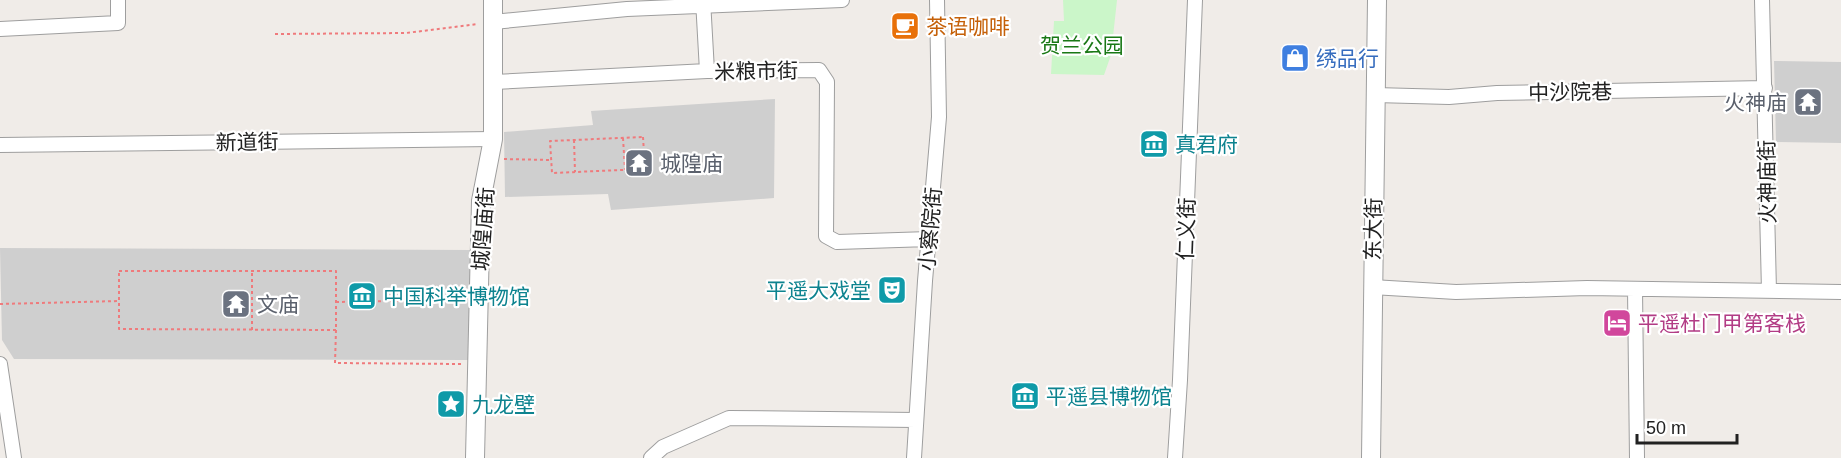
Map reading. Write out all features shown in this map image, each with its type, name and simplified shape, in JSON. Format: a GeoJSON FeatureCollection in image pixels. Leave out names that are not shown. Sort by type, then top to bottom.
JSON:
{"type":"FeatureCollection","features":[{"type":"Feature","properties":{"kind":"street"},"geometry":{"type":"LineString","coordinates":[[0,28],[118,23],[118,0]]}},
{"type":"Feature","properties":{"kind":"street","name":"城隍庙街"},"geometry":{"type":"LineString","coordinates":[[475,458],[481,201],[493,140],[493,0]]}},
{"type":"Feature","properties":{"kind":"street"},"geometry":{"type":"LineString","coordinates":[[493,22],[704,3],[842,0]]}},
{"type":"Feature","properties":{"kind":"street","name":"小察院街"},"geometry":{"type":"LineString","coordinates":[[914,458],[939,117],[937,0]]}},
{"type":"Feature","properties":{"kind":"street","name":"仁义街"},"geometry":{"type":"LineString","coordinates":[[1175,458],[1195,0]]}},
{"type":"Feature","properties":{"kind":"street"},"geometry":{"type":"LineString","coordinates":[[1369,0],[1377,0]]}},
{"type":"Feature","properties":{"kind":"street","name":"东大街"},"geometry":{"type":"LineString","coordinates":[[1371,458],[1377,0]]}},
{"type":"Feature","properties":{"kind":"street","name":"火神庙街"},"geometry":{"type":"LineString","coordinates":[[1762,0],[1770,291]]}},
{"type":"Feature","properties":{"kind":"street"},"geometry":{"type":"LineString","coordinates":[[704,3],[707,71]]}},
{"type":"Feature","properties":{"kind":"street","name":"米粮市街"},"geometry":{"type":"LineString","coordinates":[[494,82],[707,71],[819,70],[827,82],[826,236],[837,242],[929,239]]}},
{"type":"Feature","properties":{"kind":"street","name":"中沙院巷"},"geometry":{"type":"LineString","coordinates":[[1375,95],[1449,97],[1497,93],[1765,88]]}},
{"type":"Feature","properties":{"kind":"street","name":"新道街"},"geometry":{"type":"LineString","coordinates":[[0,145],[493,140]]}},
{"type":"Feature","properties":{"kind":"street"},"geometry":{"type":"LineString","coordinates":[[1372,287],[1456,292],[1587,288],[1841,292]]}},
{"type":"Feature","properties":{"kind":"street"},"geometry":{"type":"LineString","coordinates":[[1635,289],[1637,458]]}},
{"type":"Feature","properties":{"kind":"street"},"geometry":{"type":"LineString","coordinates":[[0,364],[14,458]]}},
{"type":"Feature","properties":{"kind":"street"},"geometry":{"type":"LineString","coordinates":[[651,458],[663,447],[729,418],[916,420]]}},
{"type":"Feature","properties":{"kind":"path"},"geometry":{"type":"LineString","coordinates":[[275,34],[406,33],[493,22]]}},
{"type":"Feature","properties":{"kind":"path"},"geometry":{"type":"LineString","coordinates":[[643,137],[645,169],[552,173],[550,141],[574,140],[643,137]]}},
{"type":"Feature","properties":{"kind":"path"},"geometry":{"type":"LineString","coordinates":[[623,138],[625,170]]}},
{"type":"Feature","properties":{"kind":"path"},"geometry":{"type":"LineString","coordinates":[[574,140],[575,172]]}},
{"type":"Feature","properties":{"kind":"path"},"geometry":{"type":"LineString","coordinates":[[489,159],[551,160]]}},
{"type":"Feature","properties":{"kind":"path"},"geometry":{"type":"LineString","coordinates":[[336,330],[119,329],[119,271],[336,271],[336,330],[335,363],[477,364]]}},
{"type":"Feature","properties":{"kind":"path"},"geometry":{"type":"LineString","coordinates":[[252,271],[252,330]]}},
{"type":"Feature","properties":{"kind":"path"},"geometry":{"type":"LineString","coordinates":[[336,302],[439,300]]}},
{"type":"Feature","properties":{"kind":"path"},"geometry":{"type":"LineString","coordinates":[[0,304],[119,301]]}},
{"type":"Feature","properties":{"kind":"shaded area","name":"火神庙"},"geometry":{"type":"Polygon","coordinates":[[[1774,61],[1841,62],[1841,143],[1776,142],[1774,61]]]}},
{"type":"Feature","properties":{"kind":"shaded area","name":"城隍庙"},"geometry":{"type":"Polygon","coordinates":[[[775,99],[774,198],[611,210],[608,194],[505,197],[504,132],[593,125],[591,111],[775,99]]]}},
{"type":"Feature","properties":{"kind":"shaded area","name":"文庙"},"geometry":{"type":"Polygon","coordinates":[[[0,248],[470,250],[470,360],[14,359],[2,340],[0,248]]]}},
{"type":"Feature","properties":{"kind":"green space","name":"贺兰公园"},"geometry":{"type":"Polygon","coordinates":[[[1063,0],[1117,0],[1111,55],[1104,75],[1051,74],[1054,21],[1064,21],[1063,0]]]}},
{"type":"Feature","properties":{"kind":"place","name":"茶语咖啡"},"geometry":{"type":"Point","coordinates":[905,26]}},
{"type":"Feature","properties":{"kind":"place","name":"绣品行"},"geometry":{"type":"Point","coordinates":[1295,58]}},
{"type":"Feature","properties":{"kind":"place","name":"火神庙"},"geometry":{"type":"Point","coordinates":[1808,102]}},
{"type":"Feature","properties":{"kind":"place","name":"真君府"},"geometry":{"type":"Point","coordinates":[1154,144]}},
{"type":"Feature","properties":{"kind":"place","name":"城隍庙"},"geometry":{"type":"Point","coordinates":[639,163]}},
{"type":"Feature","properties":{"kind":"place","name":"平遥大戏堂"},"geometry":{"type":"Point","coordinates":[892,290]}},
{"type":"Feature","properties":{"kind":"place","name":"中国科举博物馆"},"geometry":{"type":"Point","coordinates":[362,296]}},
{"type":"Feature","properties":{"kind":"place","name":"文庙"},"geometry":{"type":"Point","coordinates":[236,304]}},
{"type":"Feature","properties":{"kind":"place","name":"平遥杜门甲第客栈"},"geometry":{"type":"Point","coordinates":[1617,323]}},
{"type":"Feature","properties":{"kind":"place","name":"平遥县博物馆"},"geometry":{"type":"Point","coordinates":[1025,396]}},
{"type":"Feature","properties":{"kind":"place","name":"九龙壁"},"geometry":{"type":"Point","coordinates":[451,404]}}]}
